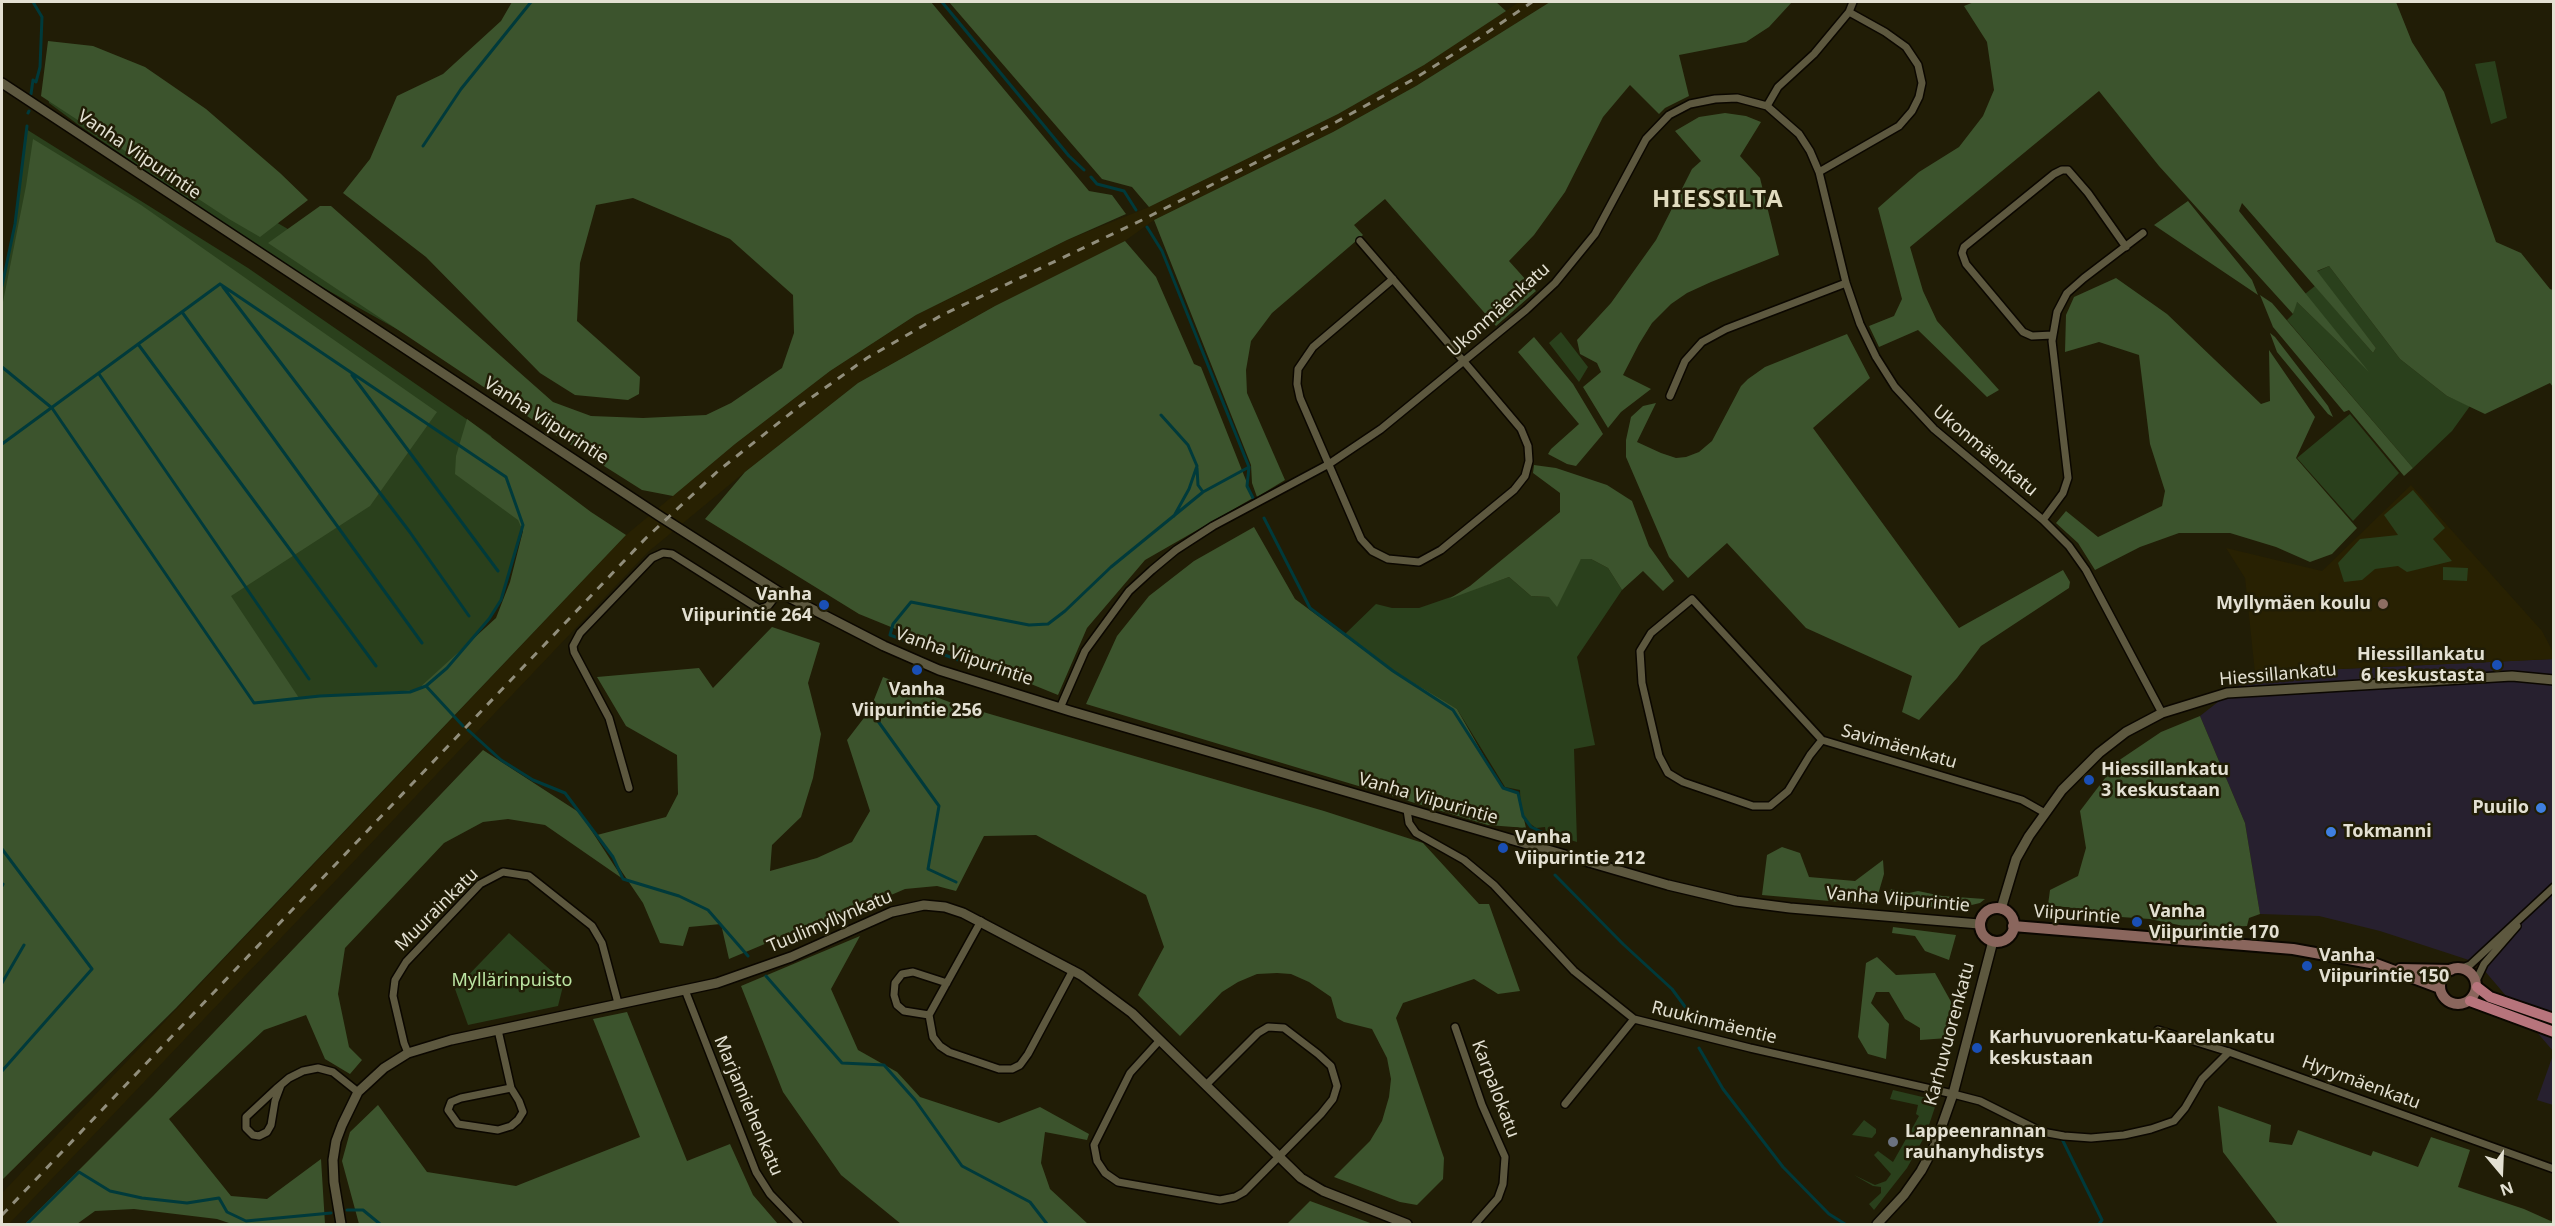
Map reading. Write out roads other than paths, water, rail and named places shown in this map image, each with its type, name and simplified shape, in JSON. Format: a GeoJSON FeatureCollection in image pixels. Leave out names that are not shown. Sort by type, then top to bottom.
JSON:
{"type":"FeatureCollection","features":[{"type":"Feature","properties":{"kind":"main road"},"geometry":{"type":"LineString","coordinates":[[2001,909],[2010,915],[2012,932],[2004,940],[1993,941],[1983,935],[1979,924],[1984,913],[2001,909]]}},
{"type":"Feature","properties":{"kind":"main road","name":"Viipurintie"},"geometry":{"type":"LineString","coordinates":[[2013,927],[2293,949],[2336,955],[2389,968],[2440,988]]}},
{"type":"Feature","properties":{"kind":"main road","name":"Viipurintie"},"geometry":{"type":"LineString","coordinates":[[2389,968],[2456,969]]}},
{"type":"Feature","properties":{"kind":"main road"},"geometry":{"type":"LineString","coordinates":[[2553,1019],[2490,997],[2476,984],[2473,975],[2456,969],[2445,974],[2440,988],[2449,1002],[2459,1005],[2470,1001],[2553,1032]]}},
{"type":"Feature","properties":{"kind":"main road"},"geometry":{"type":"LineString","coordinates":[[2470,1001],[2476,984]]}},
{"type":"Feature","properties":{"kind":"street"},"geometry":{"type":"LineString","coordinates":[[1767,106],[1778,87],[1814,54],[1849,12],[1854,2]]}},
{"type":"Feature","properties":{"kind":"street"},"geometry":{"type":"LineString","coordinates":[[1819,172],[1899,126],[1912,111],[1919,97],[1922,83],[1918,65],[1906,47],[1849,12]]}},
{"type":"Feature","properties":{"kind":"street","name":"Vanha Viipurintie"},"geometry":{"type":"LineString","coordinates":[[2,83],[162,191],[779,592],[884,646],[939,670],[1060,708],[1668,885],[1736,901],[1790,908],[1979,924]]}},
{"type":"Feature","properties":{"kind":"street","name":"Ukonmäenkatu"},"geometry":{"type":"LineString","coordinates":[[1060,708],[1090,644],[1129,591],[1152,570],[1176,549],[1212,526],[1329,464],[1381,429],[1526,310],[1574,261],[1595,234],[1646,139],[1669,115],[1690,105],[1715,99],[1737,98],[1767,106],[1799,134],[1810,151],[1819,172],[1846,283],[1860,324],[1876,357],[1895,387],[1934,429],[2043,520],[2069,546],[2086,570],[2162,713]]}},
{"type":"Feature","properties":{"kind":"street"},"geometry":{"type":"LineString","coordinates":[[2052,335],[2032,336],[2023,332],[1966,264],[1962,253],[1964,247],[2054,174],[2068,170],[2088,193],[2126,247]]}},
{"type":"Feature","properties":{"kind":"street"},"geometry":{"type":"LineString","coordinates":[[2043,520],[2063,493],[2068,478],[2052,335],[2057,312],[2067,293],[2143,233]]}},
{"type":"Feature","properties":{"kind":"street"},"geometry":{"type":"LineString","coordinates":[[1360,241],[1393,279],[1521,429],[1528,446],[1529,461],[1525,476],[1514,490],[1441,550],[1419,561],[1405,562],[1388,560],[1372,551],[1361,539],[1300,398],[1297,384],[1298,369],[1313,346],[1393,279]]}},
{"type":"Feature","properties":{"kind":"street"},"geometry":{"type":"LineString","coordinates":[[1670,396],[1685,362],[1702,342],[1726,329],[1846,283]]}},
{"type":"Feature","properties":{"kind":"street"},"geometry":{"type":"LineString","coordinates":[[628,788],[609,718],[574,652],[573,645],[580,633],[652,558],[663,553],[672,554],[759,609],[768,606],[779,592]]}},
{"type":"Feature","properties":{"kind":"street","name":"Savimäenkatu"},"geometry":{"type":"LineString","coordinates":[[1822,740],[1788,790],[1770,806],[1753,806],[1683,782],[1668,773],[1659,756],[1642,682],[1640,651],[1650,633],[1692,599],[1822,740],[2022,800],[2045,813]]}},
{"type":"Feature","properties":{"kind":"street","name":"Hiessillankatu"},"geometry":{"type":"LineString","coordinates":[[2001,909],[2016,859],[2045,813],[2098,753],[2126,732],[2162,713],[2227,693],[2512,676],[2553,680]]}},
{"type":"Feature","properties":{"kind":"street","name":"Ruukinmäentie"},"geometry":{"type":"LineString","coordinates":[[1407,810],[1409,823],[1416,833],[1464,860],[1486,879],[1574,971],[1634,1019],[1980,1101],[2043,1132],[2082,1137],[2124,1135],[2174,1121],[2186,1108],[2202,1079],[2229,1052]]}},
{"type":"Feature","properties":{"kind":"street","name":"Muurainkatu"},"geometry":{"type":"LineString","coordinates":[[408,1053],[393,996],[395,980],[405,962],[480,884],[503,872],[529,876],[592,926],[603,943],[618,1003]]}},
{"type":"Feature","properties":{"kind":"street"},"geometry":{"type":"LineString","coordinates":[[2476,984],[2484,964],[2553,887]]}},
{"type":"Feature","properties":{"kind":"street","name":"Tuulimyllynkatu"},"geometry":{"type":"LineString","coordinates":[[341,1224],[333,1160],[336,1141],[342,1125],[358,1092],[384,1068],[408,1053],[426,1046],[717,983],[768,967],[903,909],[924,905],[945,907],[981,921],[1073,970],[1116,999],[1301,1178],[1323,1191],[1407,1224]]}},
{"type":"Feature","properties":{"kind":"street"},"geometry":{"type":"LineString","coordinates":[[2456,969],[2470,965],[2524,917]]}},
{"type":"Feature","properties":{"kind":"street"},"geometry":{"type":"LineString","coordinates":[[981,921],[929,1015],[933,1037],[949,1052],[999,1069],[1012,1069],[1020,1065],[1073,970]]}},
{"type":"Feature","properties":{"kind":"street","name":"Karhuvuorenkatu"},"geometry":{"type":"LineString","coordinates":[[1877,1224],[1904,1195],[1921,1171],[1935,1144],[1953,1094],[1993,941]]}},
{"type":"Feature","properties":{"kind":"street"},"geometry":{"type":"LineString","coordinates":[[929,1015],[904,1011],[897,1005],[894,994],[896,983],[902,974],[913,972],[947,983]]}},
{"type":"Feature","properties":{"kind":"street","name":"Marjamiehenkatu"},"geometry":{"type":"LineString","coordinates":[[684,990],[756,1172],[770,1194],[799,1224]]}},
{"type":"Feature","properties":{"kind":"street"},"geometry":{"type":"LineString","coordinates":[[1565,1104],[1634,1019]]}},
{"type":"Feature","properties":{"kind":"street"},"geometry":{"type":"LineString","coordinates":[[1160,1040],[1130,1073],[1094,1145],[1097,1161],[1106,1173],[1118,1182],[1221,1200],[1235,1197],[1244,1192],[1333,1099],[1337,1086],[1331,1066],[1284,1028],[1268,1027],[1258,1033],[1206,1085]]}},
{"type":"Feature","properties":{"kind":"street","name":"Karpalokatu"},"geometry":{"type":"LineString","coordinates":[[1455,1027],[1482,1105],[1505,1156],[1503,1184],[1498,1198],[1475,1224]]}},
{"type":"Feature","properties":{"kind":"street"},"geometry":{"type":"LineString","coordinates":[[498,1030],[511,1088],[523,1112],[519,1120],[511,1126],[498,1130],[458,1124],[448,1110],[451,1102],[460,1098],[511,1088]]}},
{"type":"Feature","properties":{"kind":"street","name":"Hyrymäenkatu"},"geometry":{"type":"LineString","coordinates":[[2158,1030],[2229,1052],[2553,1169]]}},
{"type":"Feature","properties":{"kind":"street"},"geometry":{"type":"LineString","coordinates":[[281,1085],[275,1101],[272,1125],[267,1132],[259,1136],[253,1135],[246,1128],[246,1117],[281,1085],[303,1071],[318,1068],[333,1072],[358,1092]]}},
{"type":"Feature","properties":{"kind":"waterway"},"geometry":{"type":"LineString","coordinates":[[31,94],[33,80],[36,82],[40,67],[42,17],[33,2]]}},
{"type":"Feature","properties":{"kind":"waterway"},"geometry":{"type":"LineString","coordinates":[[423,146],[461,89],[531,2]]}},
{"type":"Feature","properties":{"kind":"waterway"},"geometry":{"type":"LineString","coordinates":[[942,2],[1069,156],[1084,170]]}},
{"type":"Feature","properties":{"kind":"waterway"},"geometry":{"type":"LineString","coordinates":[[2,286],[15,224],[27,126]]}},
{"type":"Feature","properties":{"kind":"waterway"},"geometry":{"type":"LineString","coordinates":[[1091,177],[1097,184],[1124,191],[1136,210]]}},
{"type":"Feature","properties":{"kind":"waterway"},"geometry":{"type":"LineString","coordinates":[[1147,227],[1162,251],[1249,467],[1247,486],[1253,498]]}},
{"type":"Feature","properties":{"kind":"waterway"},"geometry":{"type":"LineString","coordinates":[[2,367],[52,408],[254,703],[320,696],[410,692],[426,686],[447,668],[489,619],[501,600],[523,525],[506,477],[220,284]]}},
{"type":"Feature","properties":{"kind":"waterway"},"geometry":{"type":"LineString","coordinates":[[2,444],[220,284]]}},
{"type":"Feature","properties":{"kind":"waterway"},"geometry":{"type":"LineString","coordinates":[[223,287],[409,531],[469,616]]}},
{"type":"Feature","properties":{"kind":"waterway"},"geometry":{"type":"LineString","coordinates":[[182,312],[422,643]]}},
{"type":"Feature","properties":{"kind":"waterway"},"geometry":{"type":"LineString","coordinates":[[138,344],[376,666]]}},
{"type":"Feature","properties":{"kind":"waterway"},"geometry":{"type":"LineString","coordinates":[[99,374],[309,679]]}},
{"type":"Feature","properties":{"kind":"waterway"},"geometry":{"type":"LineString","coordinates":[[352,375],[498,571]]}},
{"type":"Feature","properties":{"kind":"waterway"},"geometry":{"type":"LineString","coordinates":[[1161,415],[1188,445],[1197,466],[1189,489],[1174,516]]}},
{"type":"Feature","properties":{"kind":"waterway"},"geometry":{"type":"LineString","coordinates":[[1005,671],[972,665],[890,635],[893,624],[911,602],[1029,625],[1048,624],[1111,567],[1203,492],[1249,467]]}},
{"type":"Feature","properties":{"kind":"waterway"},"geometry":{"type":"LineString","coordinates":[[1197,468],[1198,485],[1203,492]]}},
{"type":"Feature","properties":{"kind":"waterway"},"geometry":{"type":"LineString","coordinates":[[1264,518],[1310,608],[1393,671],[1453,710],[1503,788],[1518,793],[1523,816],[1531,827],[1566,843]]}},
{"type":"Feature","properties":{"kind":"waterway"},"geometry":{"type":"LineString","coordinates":[[426,686],[463,726]]}},
{"type":"Feature","properties":{"kind":"waterway"},"geometry":{"type":"LineString","coordinates":[[870,710],[939,806],[928,869],[956,882]]}},
{"type":"Feature","properties":{"kind":"waterway"},"geometry":{"type":"LineString","coordinates":[[468,730],[501,760],[533,780],[565,793],[613,857],[623,879],[679,896],[708,910],[748,956]]}},
{"type":"Feature","properties":{"kind":"waterway"},"geometry":{"type":"LineString","coordinates":[[2,849],[92,969],[2,1071]]}},
{"type":"Feature","properties":{"kind":"waterway"},"geometry":{"type":"LineString","coordinates":[[1555,875],[1623,944],[1672,989],[1697,1023]]}},
{"type":"Feature","properties":{"kind":"waterway"},"geometry":{"type":"LineString","coordinates":[[2,983],[24,945]]}},
{"type":"Feature","properties":{"kind":"waterway"},"geometry":{"type":"LineString","coordinates":[[766,976],[842,1063],[884,1065],[915,1100],[962,1166],[1030,1202],[1047,1224]]}},
{"type":"Feature","properties":{"kind":"waterway"},"geometry":{"type":"LineString","coordinates":[[1699,1048],[1723,1089],[1783,1167],[1829,1214],[1845,1224]]}},
{"type":"Feature","properties":{"kind":"waterway"},"geometry":{"type":"LineString","coordinates":[[2062,1139],[2102,1220],[2099,1224]]}},
{"type":"Feature","properties":{"kind":"waterway"},"geometry":{"type":"LineString","coordinates":[[27,1224],[79,1172],[110,1191],[142,1198],[187,1203],[219,1198],[227,1212],[246,1221],[331,1213]]}},
{"type":"Feature","properties":{"kind":"waterway"},"geometry":{"type":"LineString","coordinates":[[347,1210],[363,1210],[380,1224]]}},
{"type":"Feature","properties":{"kind":"railway"},"geometry":{"type":"LineString","coordinates":[[2,1215],[645,539],[718,471],[801,405],[867,358],[942,315],[1142,220],[1336,122],[1414,79],[1532,2]]}},
{"type":"Feature","properties":{"kind":"place","name":"Myllymäen koulu"},"geometry":{"type":"Point","coordinates":[2383,604]}},
{"type":"Feature","properties":{"kind":"place","name":"Vanha Viipurintie 264"},"geometry":{"type":"Point","coordinates":[824,605]}},
{"type":"Feature","properties":{"kind":"place","name":"Hiessillankatu 6 keskustasta"},"geometry":{"type":"Point","coordinates":[2497,665]}},
{"type":"Feature","properties":{"kind":"place","name":"Vanha Viipurintie 256"},"geometry":{"type":"Point","coordinates":[917,670]}},
{"type":"Feature","properties":{"kind":"place","name":"Hiessillankatu 3 keskustaan"},"geometry":{"type":"Point","coordinates":[2089,780]}},
{"type":"Feature","properties":{"kind":"place","name":"Puuilo"},"geometry":{"type":"Point","coordinates":[2541,808]}},
{"type":"Feature","properties":{"kind":"place","name":"Tokmanni"},"geometry":{"type":"Point","coordinates":[2331,832]}},
{"type":"Feature","properties":{"kind":"place","name":"Vanha Viipurintie 212"},"geometry":{"type":"Point","coordinates":[1503,848]}},
{"type":"Feature","properties":{"kind":"place","name":"Vanha Viipurintie 170"},"geometry":{"type":"Point","coordinates":[2137,922]}},
{"type":"Feature","properties":{"kind":"place","name":"Vanha Viipurintie 150"},"geometry":{"type":"Point","coordinates":[2307,966]}},
{"type":"Feature","properties":{"kind":"place","name":"Karhuvuorenkatu-Kaarelankatu keskustaan"},"geometry":{"type":"Point","coordinates":[1977,1048]}},
{"type":"Feature","properties":{"kind":"place","name":"Lappeenrannan rauhanyhdistys"},"geometry":{"type":"Point","coordinates":[1893,1142]}},
{"type":"Feature","properties":{"kind":"district","name":"HIESSILTA"},"geometry":{"type":"Point","coordinates":[1718,200]}},
{"type":"Feature","properties":{"kind":"park label","name":"Myllärinpuisto"},"geometry":{"type":"Point","coordinates":[512,981]}}]}
